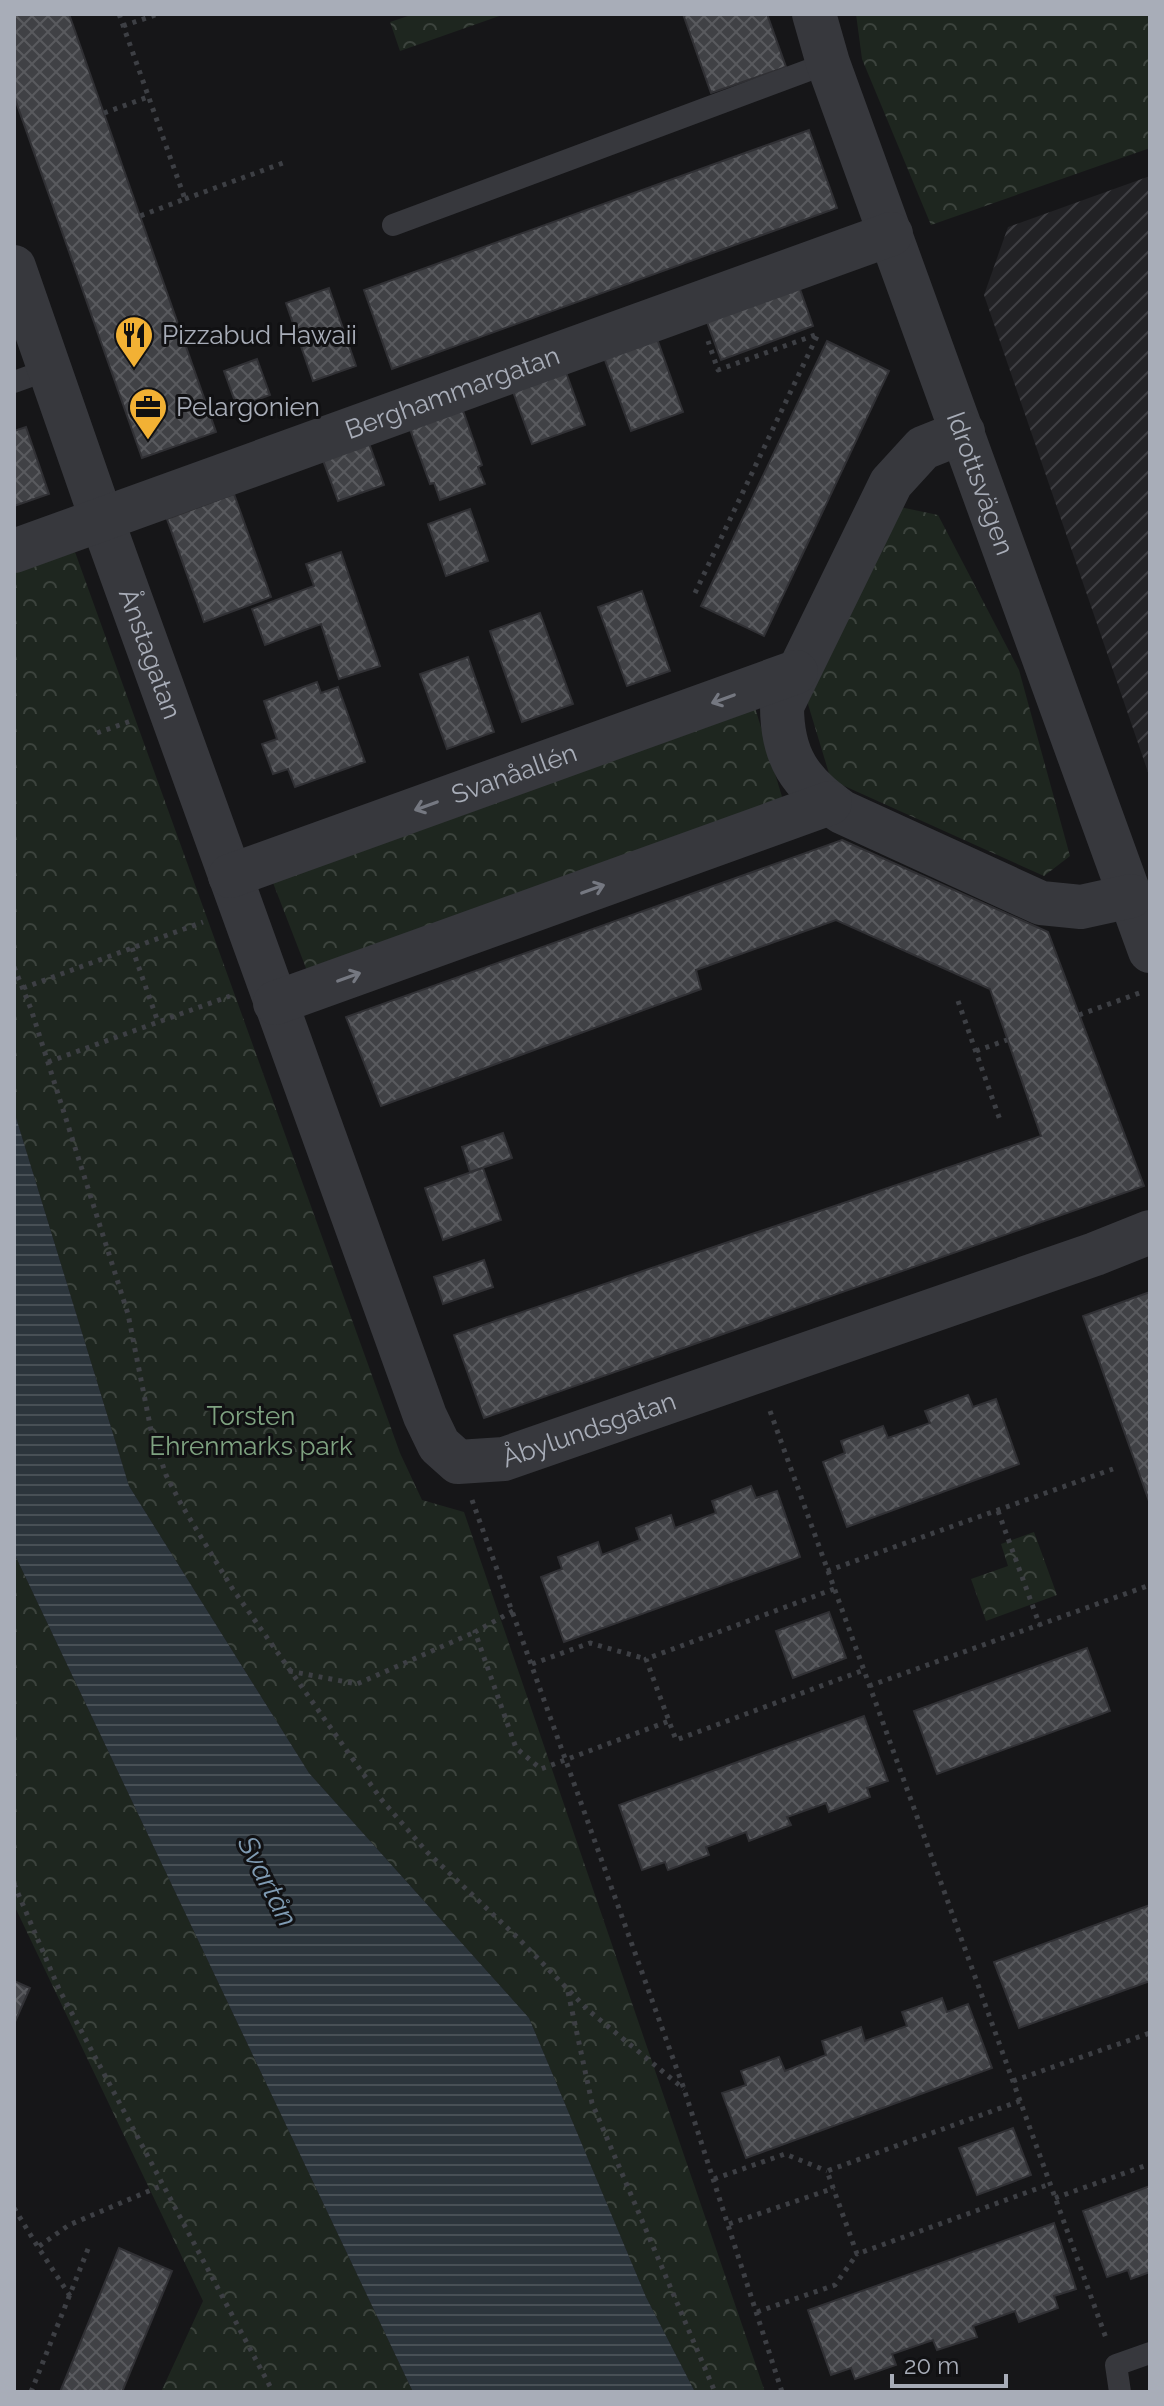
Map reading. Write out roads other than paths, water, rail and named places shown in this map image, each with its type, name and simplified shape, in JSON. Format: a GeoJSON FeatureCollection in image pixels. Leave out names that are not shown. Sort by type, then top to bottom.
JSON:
{"type":"FeatureCollection","features":[{"type":"Feature","properties":{"kind":"street","name":"Idrottsvägen"},"geometry":{"type":"LineString","coordinates":[[814,14],[828,63],[1150,951]]}},
{"type":"Feature","properties":{"kind":"street","name":"Berghammargatan"},"geometry":{"type":"LineString","coordinates":[[14,551],[891,234]]}},
{"type":"Feature","properties":{"kind":"street","name":"Ånstagatan"},"geometry":{"type":"LineString","coordinates":[[14,267],[32,376],[102,520],[277,1008]]}},
{"type":"Feature","properties":{"kind":"street"},"geometry":{"type":"LineString","coordinates":[[963,432],[923,448],[891,483],[796,672],[782,706],[782,734],[792,759],[813,791],[842,812],[1041,903],[1081,907],[1131,896]]}},
{"type":"Feature","properties":{"kind":"street","name":"Svanåallén"},"geometry":{"type":"LineString","coordinates":[[236,892],[796,672]]}},
{"type":"Feature","properties":{"kind":"street"},"geometry":{"type":"LineString","coordinates":[[277,1008],[830,803]]}},
{"type":"Feature","properties":{"kind":"street","name":"Åbylundsgatan"},"geometry":{"type":"LineString","coordinates":[[277,1008],[425,1416],[439,1445],[458,1462],[504,1459],[1095,1254],[1150,1232]]}},
{"type":"Feature","properties":{"kind":"lane"},"geometry":{"type":"LineString","coordinates":[[393,225],[828,63]]}},
{"type":"Feature","properties":{"kind":"lane"},"geometry":{"type":"LineString","coordinates":[[1120,2392],[1116,2365],[1150,2353]]}},
{"type":"Feature","properties":{"kind":"water","name":"Svartån"},"geometry":{"type":"Polygon","coordinates":[[[14,1111],[129,1486],[309,1773],[529,2018],[646,2297],[695,2392],[413,2392],[14,1553],[14,1111]]]}},
{"type":"Feature","properties":{"kind":"place","name":"Pizzabud Hawaii"},"geometry":{"type":"Point","coordinates":[134,369]}},
{"type":"Feature","properties":{"kind":"place","name":"Pelargonien"},"geometry":{"type":"Point","coordinates":[148,441]}},
{"type":"Feature","properties":{"kind":"park label","name":"Torsten Ehrenmarks park"},"geometry":{"type":"Point","coordinates":[251,1431]}}]}
